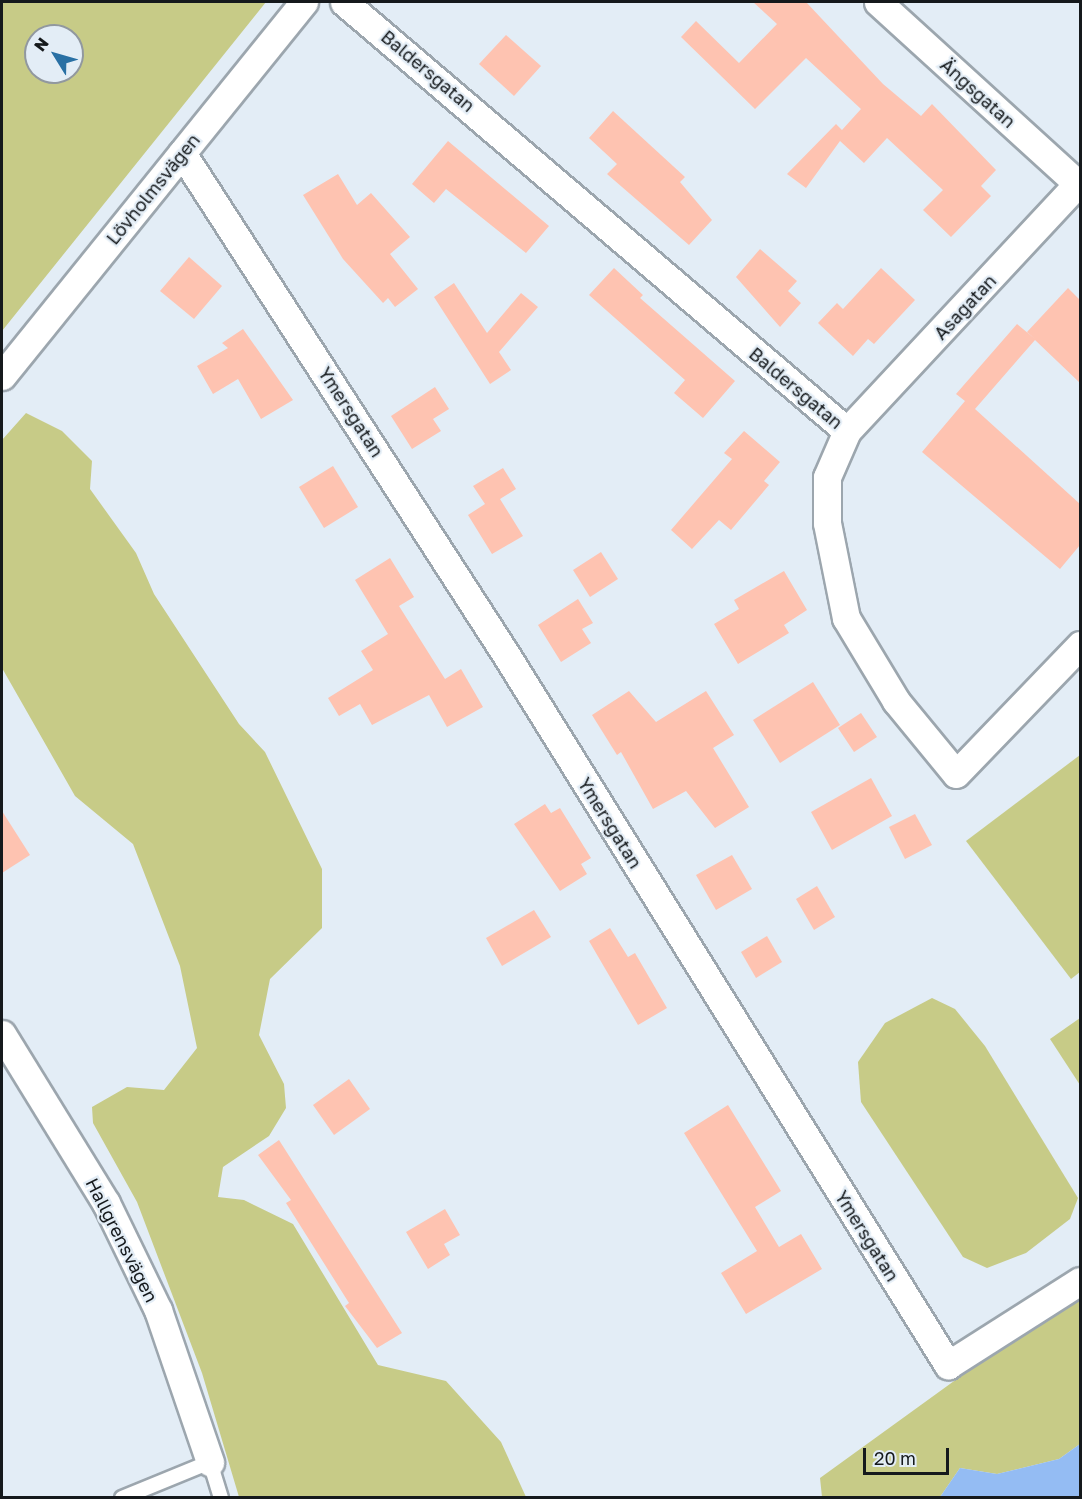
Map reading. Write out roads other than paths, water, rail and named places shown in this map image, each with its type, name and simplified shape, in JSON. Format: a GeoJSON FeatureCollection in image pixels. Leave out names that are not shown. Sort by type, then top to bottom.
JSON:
{"type":"FeatureCollection","features":[{"type":"Feature","properties":{"kind":"street","name":"Lövholmsvägen"},"geometry":{"type":"LineString","coordinates":[[2,376],[304,2]]}},
{"type":"Feature","properties":{"kind":"street","name":"Baldersgatan"},"geometry":{"type":"LineString","coordinates":[[345,2],[847,431],[827,477],[827,524],[846,618],[896,701],[956,774],[1080,645]]}},
{"type":"Feature","properties":{"kind":"street","name":"Ängsgatan"},"geometry":{"type":"LineString","coordinates":[[878,2],[1079,182]]}},
{"type":"Feature","properties":{"kind":"street","name":"Ymersgatan"},"geometry":{"type":"LineString","coordinates":[[182,153],[505,653],[948,1365],[1080,1281]]}},
{"type":"Feature","properties":{"kind":"street","name":"Asagatan"},"geometry":{"type":"LineString","coordinates":[[847,431],[1079,182]]}},
{"type":"Feature","properties":{"kind":"street","name":"Hallgrensvägen"},"geometry":{"type":"LineString","coordinates":[[2,1034],[111,1214],[158,1310],[210,1462]]}},
{"type":"Feature","properties":{"kind":"lane"},"geometry":{"type":"LineString","coordinates":[[122,1497],[210,1462],[221,1497]]}},
{"type":"Feature","properties":{"kind":"water"},"geometry":{"type":"Polygon","coordinates":[[[1080,1444],[1080,1497],[940,1497],[960,1468],[997,1474],[1059,1459],[1080,1444]]]}}]}
